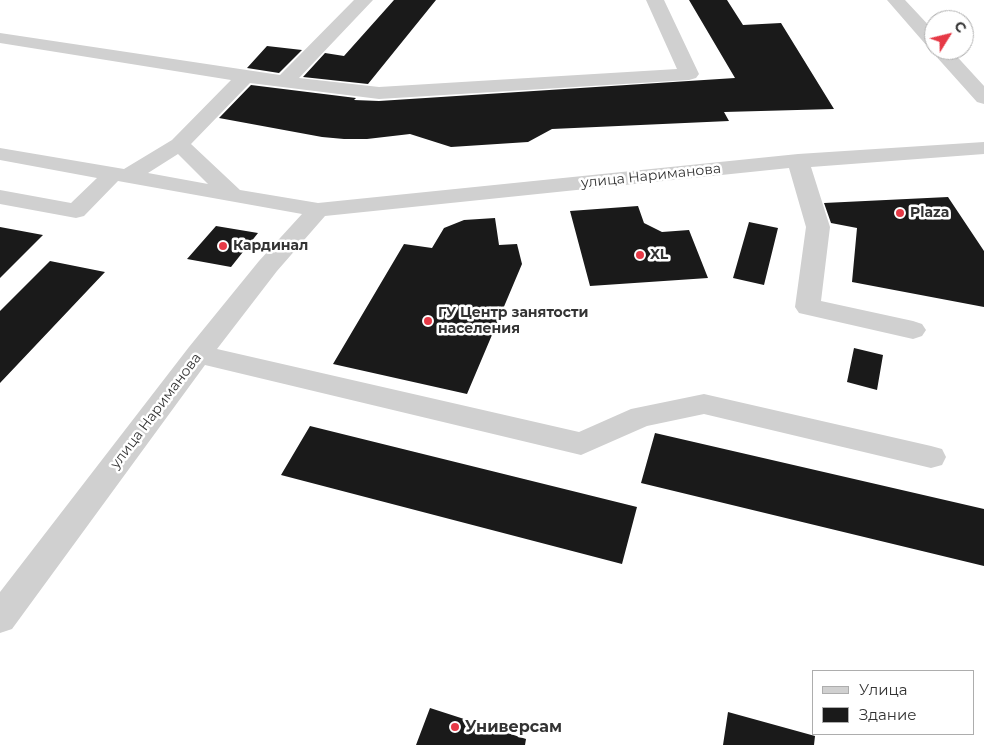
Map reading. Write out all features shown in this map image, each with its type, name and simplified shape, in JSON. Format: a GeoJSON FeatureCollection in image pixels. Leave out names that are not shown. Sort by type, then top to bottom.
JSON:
{"type":"FeatureCollection","features":[{"type":"Feature","properties":{"kind":"street"},"geometry":{"type":"LineString","coordinates":[[284,82],[364,0]]}},
{"type":"Feature","properties":{"kind":"street"},"geometry":{"type":"LineString","coordinates":[[0,38],[245,77],[379,93],[689,74],[656,0]]}},
{"type":"Feature","properties":{"kind":"street"},"geometry":{"type":"LineString","coordinates":[[896,0],[924,31]]}},
{"type":"Feature","properties":{"kind":"street"},"geometry":{"type":"LineString","coordinates":[[950,60],[984,98]]}},
{"type":"Feature","properties":{"kind":"street"},"geometry":{"type":"LineString","coordinates":[[0,198],[76,211],[121,174],[179,144],[245,77]]}},
{"type":"Feature","properties":{"kind":"street"},"geometry":{"type":"LineString","coordinates":[[179,144],[234,196]]}},
{"type":"Feature","properties":{"kind":"street","name":"улица Нариманова"},"geometry":{"type":"LineString","coordinates":[[0,154],[318,210],[798,161],[984,148]]}},
{"type":"Feature","properties":{"kind":"street"},"geometry":{"type":"LineString","coordinates":[[798,161],[818,227],[808,307],[913,330]]}},
{"type":"Feature","properties":{"kind":"street","name":"улица Нариманова"},"geometry":{"type":"LineString","coordinates":[[0,618],[199,354],[268,266],[318,210]]}},
{"type":"Feature","properties":{"kind":"street"},"geometry":{"type":"LineString","coordinates":[[199,354],[581,444],[642,417],[704,404],[931,457]]}},
{"type":"Feature","properties":{"kind":"building"},"geometry":{"type":"Polygon","coordinates":[[[394,0],[436,0],[368,84],[303,77],[325,53],[344,56],[394,0]]]}},
{"type":"Feature","properties":{"kind":"building"},"geometry":{"type":"Polygon","coordinates":[[[689,0],[727,0],[743,25],[781,23],[834,109],[724,112],[729,121],[552,129],[528,142],[451,147],[410,134],[367,139],[344,139],[322,137],[219,118],[251,85],[356,98],[354,100],[379,101],[735,78],[689,0]]]}},
{"type":"Feature","properties":{"kind":"building"},"geometry":{"type":"Polygon","coordinates":[[[267,46],[302,50],[279,73],[247,68],[267,46]]]}},
{"type":"Feature","properties":{"kind":"building"},"geometry":{"type":"Polygon","coordinates":[[[948,197],[984,251],[984,307],[852,282],[857,228],[831,223],[824,203],[948,197]]]}},
{"type":"Feature","properties":{"kind":"building","name":"XL"},"geometry":{"type":"Polygon","coordinates":[[[638,206],[644,223],[662,232],[689,230],[708,278],[590,286],[570,211],[638,206]]]}},
{"type":"Feature","properties":{"kind":"building","name":"ГУ Центр занятости населения"},"geometry":{"type":"Polygon","coordinates":[[[495,218],[499,245],[517,244],[522,264],[467,394],[333,364],[404,244],[432,248],[444,228],[464,220],[495,218]]]}},
{"type":"Feature","properties":{"kind":"building"},"geometry":{"type":"Polygon","coordinates":[[[749,222],[778,228],[764,285],[733,278],[749,222]]]}},
{"type":"Feature","properties":{"kind":"building","name":"Кардинал"},"geometry":{"type":"Polygon","coordinates":[[[216,226],[258,233],[231,267],[187,259],[216,226]]]}},
{"type":"Feature","properties":{"kind":"building"},"geometry":{"type":"Polygon","coordinates":[[[0,227],[43,235],[0,278],[0,227]]]}},
{"type":"Feature","properties":{"kind":"building"},"geometry":{"type":"Polygon","coordinates":[[[50,261],[105,272],[0,383],[0,311],[50,261]]]}},
{"type":"Feature","properties":{"kind":"building"},"geometry":{"type":"Polygon","coordinates":[[[854,348],[883,355],[877,390],[847,382],[854,348]]]}},
{"type":"Feature","properties":{"kind":"building"},"geometry":{"type":"Polygon","coordinates":[[[310,426],[637,507],[622,564],[281,475],[310,426]]]}},
{"type":"Feature","properties":{"kind":"building"},"geometry":{"type":"Polygon","coordinates":[[[655,433],[984,509],[984,566],[641,483],[655,433]]]}},
{"type":"Feature","properties":{"kind":"building","name":"Универсам"},"geometry":{"type":"Polygon","coordinates":[[[430,708],[526,739],[525,745],[416,745],[430,708]]]}},
{"type":"Feature","properties":{"kind":"building"},"geometry":{"type":"Polygon","coordinates":[[[728,712],[815,736],[814,745],[723,745],[728,712]]]}},
{"type":"Feature","properties":{"kind":"place","name":"Plaza"},"geometry":{"type":"Point","coordinates":[900,213]}},
{"type":"Feature","properties":{"kind":"place","name":"Кардинал"},"geometry":{"type":"Point","coordinates":[223,246]}},
{"type":"Feature","properties":{"kind":"place","name":"XL"},"geometry":{"type":"Point","coordinates":[640,255]}},
{"type":"Feature","properties":{"kind":"place","name":"ГУ Центр занятости населения"},"geometry":{"type":"Point","coordinates":[428,321]}},
{"type":"Feature","properties":{"kind":"place","name":"Универсам"},"geometry":{"type":"Point","coordinates":[455,727]}}]}
